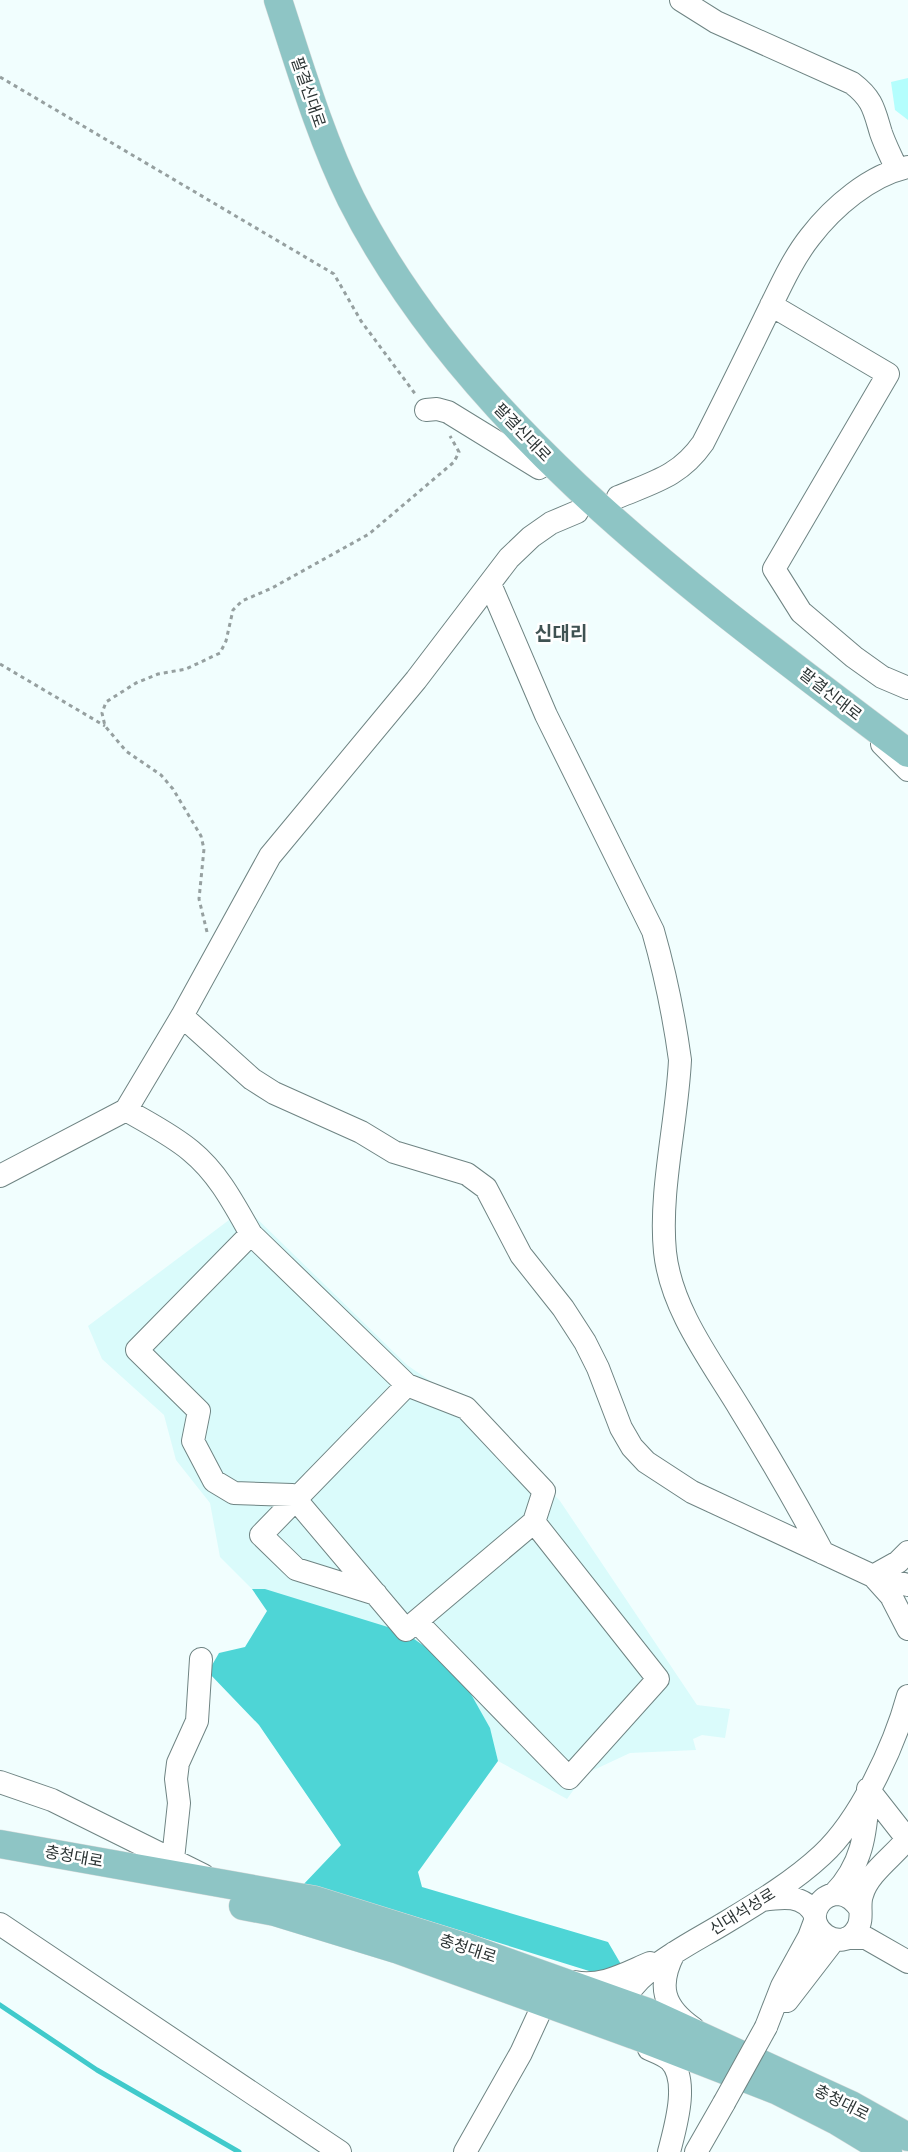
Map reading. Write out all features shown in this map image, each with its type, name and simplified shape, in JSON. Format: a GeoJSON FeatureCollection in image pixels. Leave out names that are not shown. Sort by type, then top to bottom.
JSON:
{"type":"FeatureCollection","features":[{"type":"Feature","properties":{"kind":"main road","name":"팔결신대로"},"geometry":{"type":"LineString","coordinates":[[278,0],[325,137],[351,198],[387,262],[419,312],[453,354],[498,406],[550,461],[662,561],[835,698],[908,753]]}},
{"type":"Feature","properties":{"kind":"main road"},"geometry":{"type":"LineString","coordinates":[[835,698],[908,730]]}},
{"type":"Feature","properties":{"kind":"main road","name":"충청대로"},"geometry":{"type":"LineString","coordinates":[[0,1844],[315,1900],[465,1947],[555,1978],[615,2014],[778,2091],[837,2121],[888,2152]]}},
{"type":"Feature","properties":{"kind":"main road","name":"충청대로"},"geometry":{"type":"LineString","coordinates":[[0,1863],[97,1877],[275,1912],[399,1950],[544,2003],[615,2014],[715,2044],[850,2105],[908,2137]]}},
{"type":"Feature","properties":{"kind":"street"},"geometry":{"type":"LineString","coordinates":[[618,497],[677,472],[694,457],[704,443],[771,305],[809,238],[826,219],[872,182],[903,168],[882,134],[874,107],[864,93],[852,84],[716,22],[681,0]]}},
{"type":"Feature","properties":{"kind":"street"},"geometry":{"type":"LineString","coordinates":[[771,305],[888,374],[774,569],[800,612],[861,662],[882,676],[908,688]]}},
{"type":"Feature","properties":{"kind":"street"},"geometry":{"type":"LineString","coordinates":[[426,410],[437,409],[448,412],[539,468],[550,461]]}},
{"type":"Feature","properties":{"kind":"street"},"geometry":{"type":"LineString","coordinates":[[0,1176],[126,1110],[182,1016],[270,856],[422,673],[508,558],[531,537],[551,523],[577,512]]}},
{"type":"Feature","properties":{"kind":"street"},"geometry":{"type":"LineString","coordinates":[[490,584],[546,715],[653,931],[659,954],[680,1060],[664,1224],[665,1254],[670,1278],[694,1332],[791,1493],[824,1553]]}},
{"type":"Feature","properties":{"kind":"street"},"geometry":{"type":"LineString","coordinates":[[835,698],[908,770]]}},
{"type":"Feature","properties":{"kind":"street"},"geometry":{"type":"LineString","coordinates":[[182,1016],[252,1079],[274,1093],[361,1132],[394,1152],[467,1174],[478,1180],[493,1198],[521,1255],[563,1308],[585,1342],[598,1368],[621,1428],[632,1447],[646,1462],[692,1492],[873,1576],[908,1585]]}},
{"type":"Feature","properties":{"kind":"street"},"geometry":{"type":"LineString","coordinates":[[126,1110],[164,1132],[198,1157],[227,1193],[252,1234],[407,1384],[466,1408],[544,1491],[534,1522],[406,1630],[292,1495],[234,1493],[214,1481],[193,1441],[198,1411],[137,1350],[252,1234]]}},
{"type":"Feature","properties":{"kind":"street"},"geometry":{"type":"LineString","coordinates":[[376,1594],[296,1569],[261,1535],[407,1384]]}},
{"type":"Feature","properties":{"kind":"street"},"geometry":{"type":"LineString","coordinates":[[416,1622],[569,1778],[658,1679],[534,1522]]}},
{"type":"Feature","properties":{"kind":"street"},"geometry":{"type":"LineString","coordinates":[[873,1576],[898,1562],[908,1552]]}},
{"type":"Feature","properties":{"kind":"street"},"geometry":{"type":"LineString","coordinates":[[873,1576],[891,1596],[908,1630]]}},
{"type":"Feature","properties":{"kind":"street"},"geometry":{"type":"LineString","coordinates":[[172,1859],[179,1803],[176,1779],[178,1763],[197,1721],[201,1659]]}},
{"type":"Feature","properties":{"kind":"street","name":"신대석성로"},"geometry":{"type":"LineString","coordinates":[[615,2014],[638,1980],[674,1953],[761,1900],[822,1855],[851,1820],[868,1789],[895,1735],[908,1696]]}},
{"type":"Feature","properties":{"kind":"street"},"geometry":{"type":"LineString","coordinates":[[0,1782],[52,1800],[217,1883]]}},
{"type":"Feature","properties":{"kind":"street"},"geometry":{"type":"LineString","coordinates":[[766,2027],[840,1939],[857,1930],[862,1895],[868,1883],[908,1839],[868,1789]]}},
{"type":"Feature","properties":{"kind":"street"},"geometry":{"type":"LineString","coordinates":[[696,2152],[766,2027],[782,1986],[809,1937],[821,1902],[834,1894],[842,1885],[858,1858],[866,1833],[868,1789]]}},
{"type":"Feature","properties":{"kind":"street"},"geometry":{"type":"LineString","coordinates":[[834,1894],[847,1896],[856,1903],[864,1928],[874,1942]]}},
{"type":"Feature","properties":{"kind":"street"},"geometry":{"type":"LineString","coordinates":[[761,1900],[794,1898],[804,1902],[815,1918],[821,1933],[840,1939],[866,1938],[908,1962]]}},
{"type":"Feature","properties":{"kind":"street"},"geometry":{"type":"LineString","coordinates":[[0,1924],[340,2152]]}},
{"type":"Feature","properties":{"kind":"street"},"geometry":{"type":"LineString","coordinates":[[555,1978],[584,1984],[600,1983],[674,1953]]}},
{"type":"Feature","properties":{"kind":"street"},"geometry":{"type":"LineString","coordinates":[[674,1953],[665,1970],[664,1986],[668,2001],[684,2022],[715,2044]]}},
{"type":"Feature","properties":{"kind":"street"},"geometry":{"type":"LineString","coordinates":[[465,2152],[521,2053],[544,2003]]}},
{"type":"Feature","properties":{"kind":"street"},"geometry":{"type":"LineString","coordinates":[[615,2014],[621,2039],[662,2055],[676,2068],[680,2088],[679,2103],[670,2152]]}},
{"type":"Feature","properties":{"kind":"path"},"geometry":{"type":"LineString","coordinates":[[0,77],[334,274],[361,321],[426,410]]}},
{"type":"Feature","properties":{"kind":"path"},"geometry":{"type":"LineString","coordinates":[[105,726],[102,714],[106,702],[136,683],[158,674],[186,669],[220,652],[226,641],[233,610],[242,601],[288,580],[369,534],[454,462],[459,452],[449,435]]}},
{"type":"Feature","properties":{"kind":"path"},"geometry":{"type":"LineString","coordinates":[[0,664],[105,726],[126,751],[161,775],[173,789],[201,836],[204,849],[199,899],[204,924],[216,955]]}},
{"type":"Feature","properties":{"kind":"shaded area"},"geometry":{"type":"Polygon","coordinates":[[[908,78],[908,120],[895,110],[891,82],[908,78]]]}},
{"type":"Feature","properties":{"kind":"shaded area"},"geometry":{"type":"Polygon","coordinates":[[[244,1206],[407,1365],[477,1413],[560,1501],[697,1705],[730,1709],[725,1738],[702,1735],[693,1739],[696,1750],[630,1753],[585,1774],[567,1799],[498,1761],[489,1728],[265,1589],[252,1589],[220,1557],[210,1503],[176,1460],[164,1415],[102,1359],[88,1326],[233,1217],[244,1206]]]}},
{"type":"Feature","properties":{"kind":"shaded area"},"geometry":{"type":"Polygon","coordinates":[[[252,1589],[265,1589],[404,1632],[437,1655],[467,1687],[490,1728],[498,1761],[418,1872],[422,1887],[608,1942],[622,1966],[602,1975],[400,1912],[301,1887],[341,1845],[259,1725],[208,1672],[219,1653],[245,1647],[267,1611],[252,1589]]]}},
{"type":"Feature","properties":{"kind":"waterway"},"geometry":{"type":"LineString","coordinates":[[0,2005],[97,2070],[239,2152]]}},
{"type":"Feature","properties":{"kind":"district","name":"신대리"},"geometry":{"type":"Point","coordinates":[561,633]}}]}
